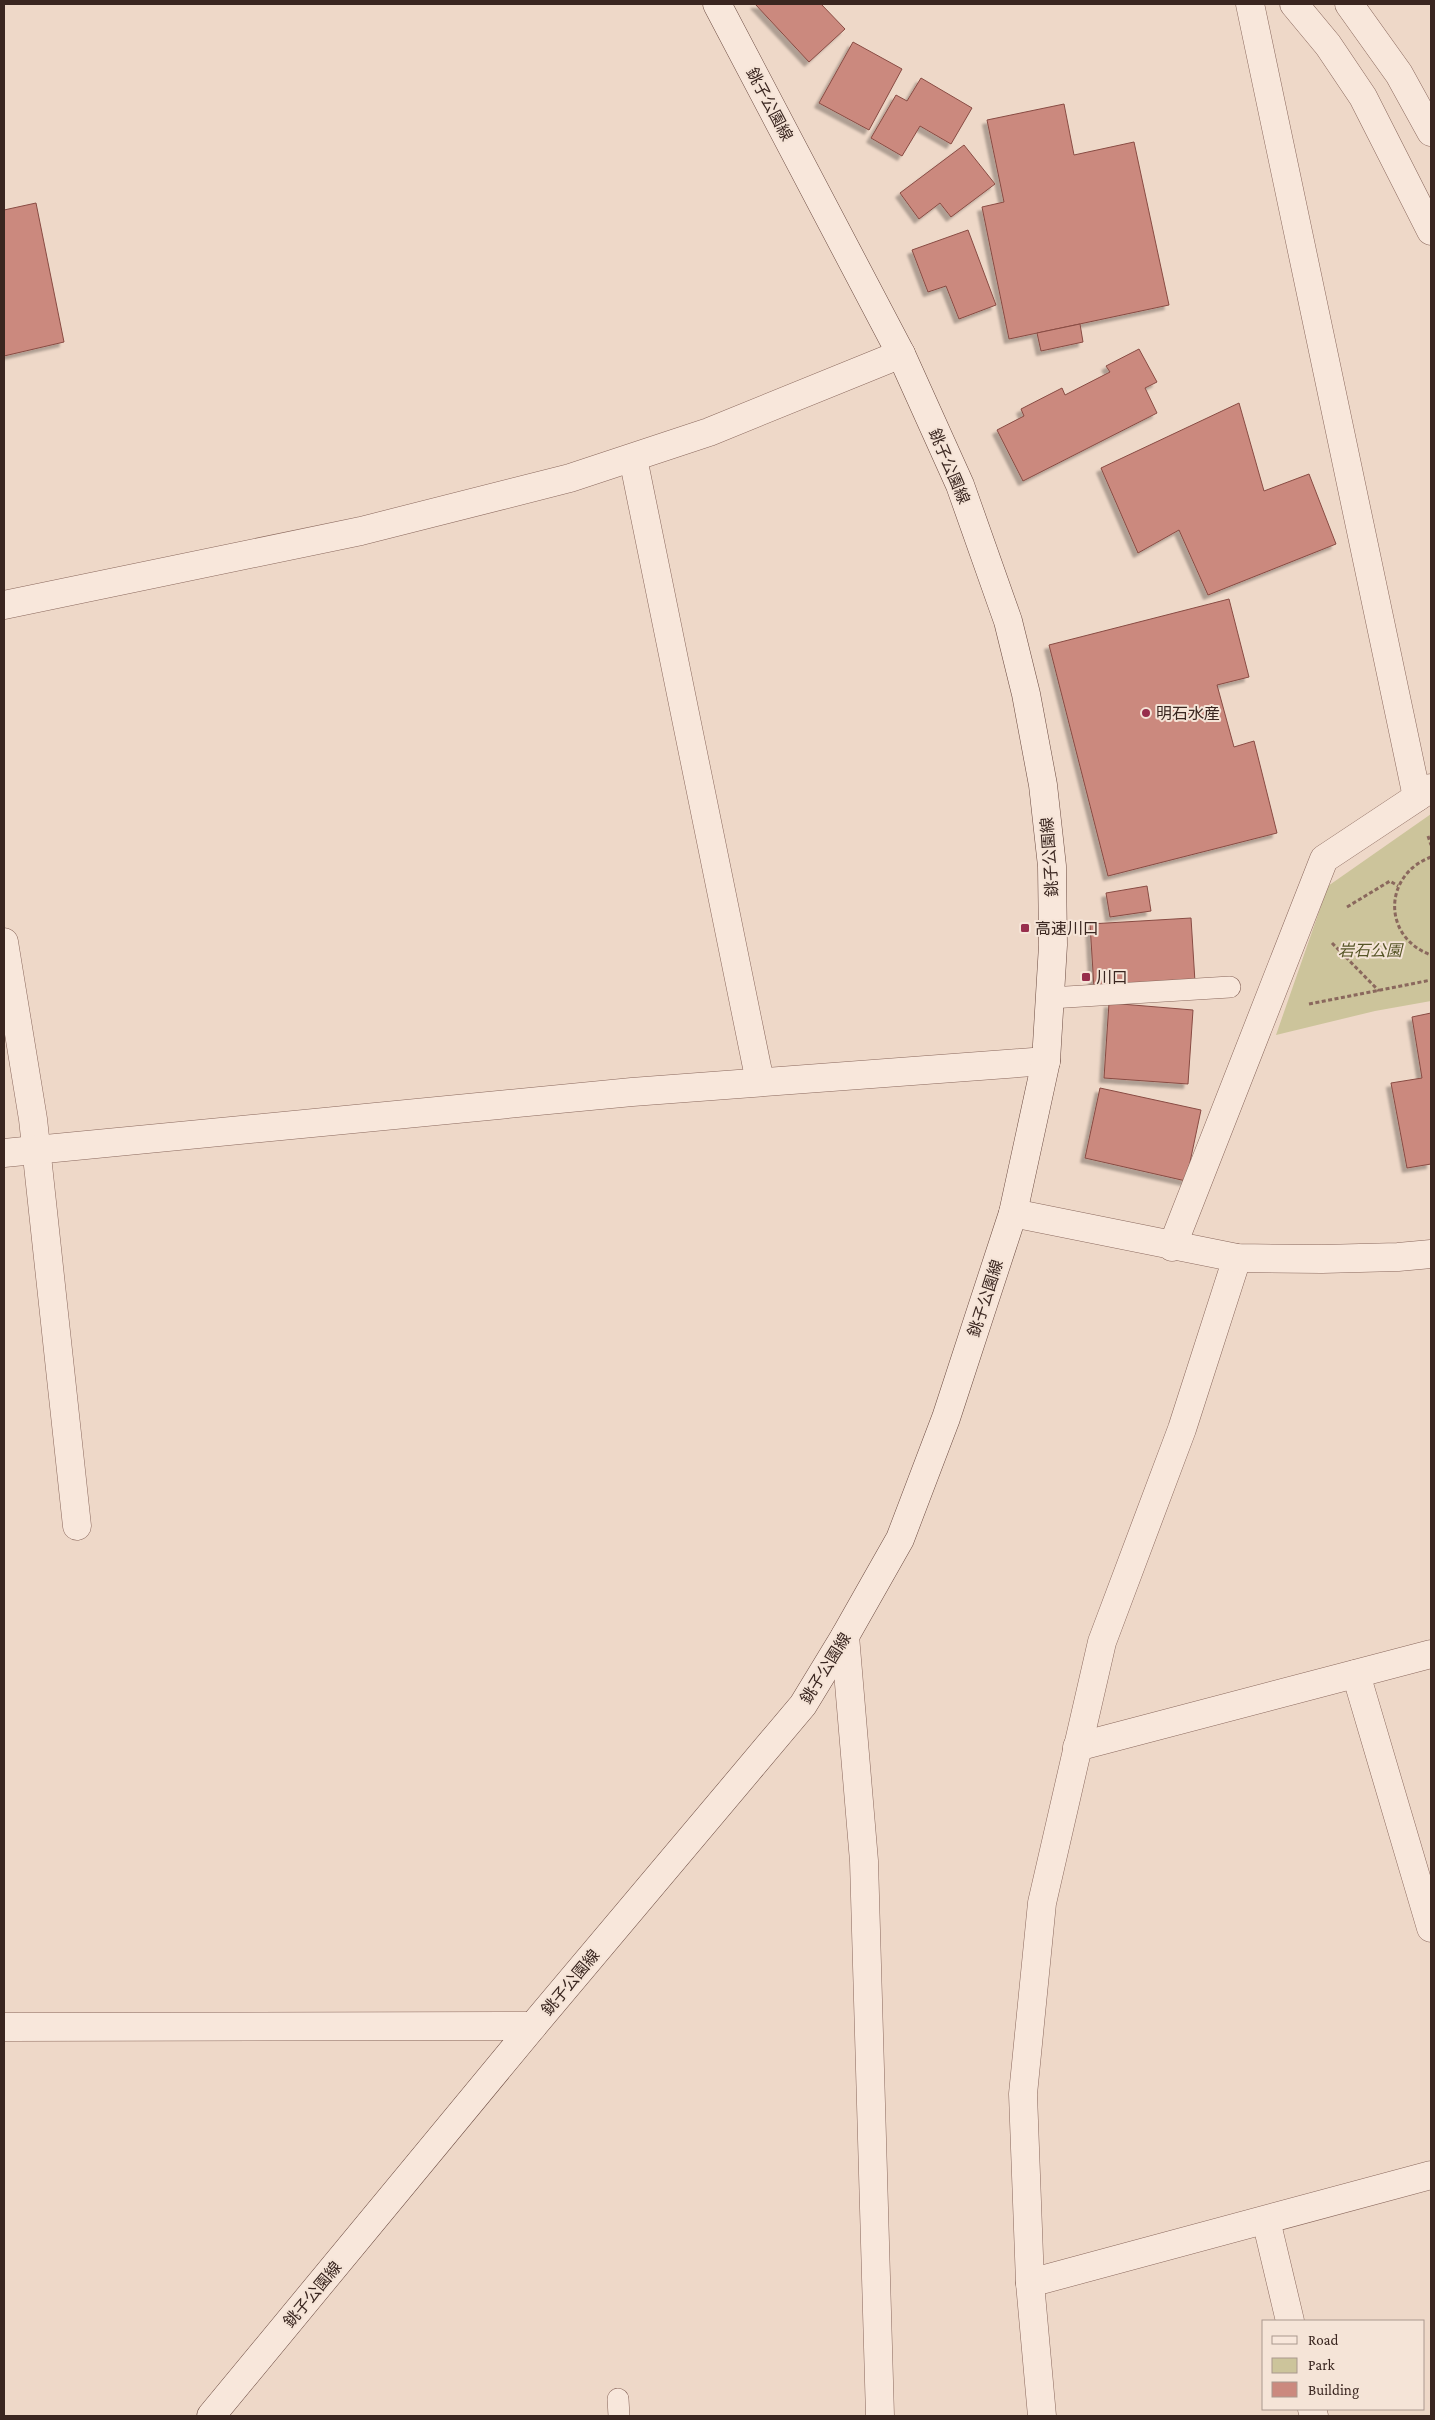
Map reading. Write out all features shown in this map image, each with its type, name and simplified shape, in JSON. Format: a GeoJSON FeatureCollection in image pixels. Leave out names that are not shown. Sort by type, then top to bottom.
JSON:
{"type":"FeatureCollection","features":[{"type":"Feature","properties":{"kind":"street","name":"銚子公園線"},"geometry":{"type":"LineString","coordinates":[[211,2416],[803,1705],[846,1636],[900,1539],[946,1418],[1013,1213],[1046,1061],[1053,945],[1052,866],[1043,785],[1026,694],[1008,621],[960,485],[901,354],[717,4]]}},
{"type":"Feature","properties":{"kind":"street"},"geometry":{"type":"LineString","coordinates":[[1172,1247],[1324,859],[1424,793],[1250,4]]}},
{"type":"Feature","properties":{"kind":"street"},"geometry":{"type":"LineString","coordinates":[[1294,4],[1328,45],[1363,97],[1431,231]]}},
{"type":"Feature","properties":{"kind":"street"},"geometry":{"type":"LineString","coordinates":[[1349,4],[1399,74],[1431,132]]}},
{"type":"Feature","properties":{"kind":"street"},"geometry":{"type":"LineString","coordinates":[[4,605],[361,531],[570,478],[709,432],[901,354]]}},
{"type":"Feature","properties":{"kind":"street"},"geometry":{"type":"LineString","coordinates":[[633,458],[760,1082]]}},
{"type":"Feature","properties":{"kind":"street"},"geometry":{"type":"LineString","coordinates":[[4,942],[33,1119],[77,1526]]}},
{"type":"Feature","properties":{"kind":"street"},"geometry":{"type":"LineString","coordinates":[[4,1152],[632,1092],[1046,1061]]}},
{"type":"Feature","properties":{"kind":"street"},"geometry":{"type":"LineString","coordinates":[[1013,1213],[1172,1247],[1237,1258],[1322,1259],[1431,1254]]}},
{"type":"Feature","properties":{"kind":"street"},"geometry":{"type":"LineString","coordinates":[[1042,2416],[1030,2283],[1023,2094],[1042,1903],[1102,1642],[1182,1429],[1237,1258]]}},
{"type":"Feature","properties":{"kind":"street"},"geometry":{"type":"LineString","coordinates":[[846,1636],[864,1861],[880,2416]]}},
{"type":"Feature","properties":{"kind":"street"},"geometry":{"type":"LineString","coordinates":[[1077,1747],[1431,1654]]}},
{"type":"Feature","properties":{"kind":"street"},"geometry":{"type":"LineString","coordinates":[[1356,1674],[1431,1928]]}},
{"type":"Feature","properties":{"kind":"street"},"geometry":{"type":"LineString","coordinates":[[4,2027],[534,2026]]}},
{"type":"Feature","properties":{"kind":"street"},"geometry":{"type":"LineString","coordinates":[[1030,2283],[1431,2175]]}},
{"type":"Feature","properties":{"kind":"street"},"geometry":{"type":"LineString","coordinates":[[1266,2220],[1290,2320]]}},
{"type":"Feature","properties":{"kind":"lane"},"geometry":{"type":"LineString","coordinates":[[1050,998],[1230,987]]}},
{"type":"Feature","properties":{"kind":"path"},"geometry":{"type":"LineString","coordinates":[[1431,857],[1419,862],[1407,872],[1398,886],[1394,902],[1396,918],[1402,933],[1414,946],[1431,955]]}},
{"type":"Feature","properties":{"kind":"path"},"geometry":{"type":"LineString","coordinates":[[1326,937],[1379,991]]}},
{"type":"Feature","properties":{"kind":"path"},"geometry":{"type":"LineString","coordinates":[[1303,1005],[1431,980]]}},
{"type":"Feature","properties":{"kind":"green space","name":"岩石公園"},"geometry":{"type":"Polygon","coordinates":[[[1431,814],[1431,1001],[1375,1011],[1276,1035],[1328,886],[1431,814]]]}},
{"type":"Feature","properties":{"kind":"building"},"geometry":{"type":"Polygon","coordinates":[[[755,4],[821,4],[845,29],[809,62],[755,4]]]}},
{"type":"Feature","properties":{"kind":"building"},"geometry":{"type":"Polygon","coordinates":[[[853,42],[902,69],[869,130],[819,103],[853,42]]]}},
{"type":"Feature","properties":{"kind":"building"},"geometry":{"type":"Polygon","coordinates":[[[921,78],[972,108],[951,144],[920,126],[902,156],[871,138],[896,95],[907,101],[921,78]]]}},
{"type":"Feature","properties":{"kind":"building"},"geometry":{"type":"Polygon","coordinates":[[[1064,104],[1074,155],[1134,142],[1169,305],[1009,339],[982,207],[1004,202],[987,120],[1064,104]]]}},
{"type":"Feature","properties":{"kind":"building"},"geometry":{"type":"Polygon","coordinates":[[[964,145],[995,184],[951,217],[940,203],[919,219],[900,193],[964,145]]]}},
{"type":"Feature","properties":{"kind":"building"},"geometry":{"type":"Polygon","coordinates":[[[36,203],[64,342],[4,356],[4,210],[36,203]]]}},
{"type":"Feature","properties":{"kind":"building"},"geometry":{"type":"Polygon","coordinates":[[[968,230],[996,305],[959,319],[946,286],[928,292],[912,250],[968,230]]]}},
{"type":"Feature","properties":{"kind":"building"},"geometry":{"type":"Polygon","coordinates":[[[1080,324],[1083,342],[1041,351],[1037,333],[1080,324]]]}},
{"type":"Feature","properties":{"kind":"building"},"geometry":{"type":"Polygon","coordinates":[[[1139,349],[1157,382],[1145,388],[1157,413],[1023,481],[997,430],[1024,416],[1021,409],[1062,388],[1065,395],[1110,372],[1106,366],[1139,349]]]}},
{"type":"Feature","properties":{"kind":"building"},"geometry":{"type":"Polygon","coordinates":[[[1239,403],[1264,491],[1309,474],[1336,544],[1208,595],[1179,530],[1138,553],[1101,468],[1239,403]]]}},
{"type":"Feature","properties":{"kind":"building","name":"明石水産"},"geometry":{"type":"Polygon","coordinates":[[[1229,599],[1249,677],[1217,685],[1234,747],[1254,741],[1277,833],[1108,876],[1049,645],[1229,599]]]}},
{"type":"Feature","properties":{"kind":"building"},"geometry":{"type":"Polygon","coordinates":[[[1147,886],[1151,911],[1110,917],[1106,893],[1147,886]]]}},
{"type":"Feature","properties":{"kind":"building"},"geometry":{"type":"Polygon","coordinates":[[[1191,918],[1195,982],[1094,988],[1090,924],[1191,918]]]}},
{"type":"Feature","properties":{"kind":"building"},"geometry":{"type":"Polygon","coordinates":[[[1109,1003],[1193,1010],[1188,1084],[1104,1078],[1109,1003]]]}},
{"type":"Feature","properties":{"kind":"building"},"geometry":{"type":"Polygon","coordinates":[[[1431,1013],[1431,1164],[1407,1168],[1391,1083],[1422,1078],[1412,1017],[1431,1013]]]}},
{"type":"Feature","properties":{"kind":"building"},"geometry":{"type":"Polygon","coordinates":[[[1100,1088],[1201,1110],[1186,1181],[1085,1158],[1100,1088]]]}},
{"type":"Feature","properties":{"kind":"place","name":"明石水産"},"geometry":{"type":"Point","coordinates":[1146,713]}},
{"type":"Feature","properties":{"kind":"place","name":"高速川口"},"geometry":{"type":"Point","coordinates":[1025,928]}},
{"type":"Feature","properties":{"kind":"place","name":"川口"},"geometry":{"type":"Point","coordinates":[1086,977]}}]}
